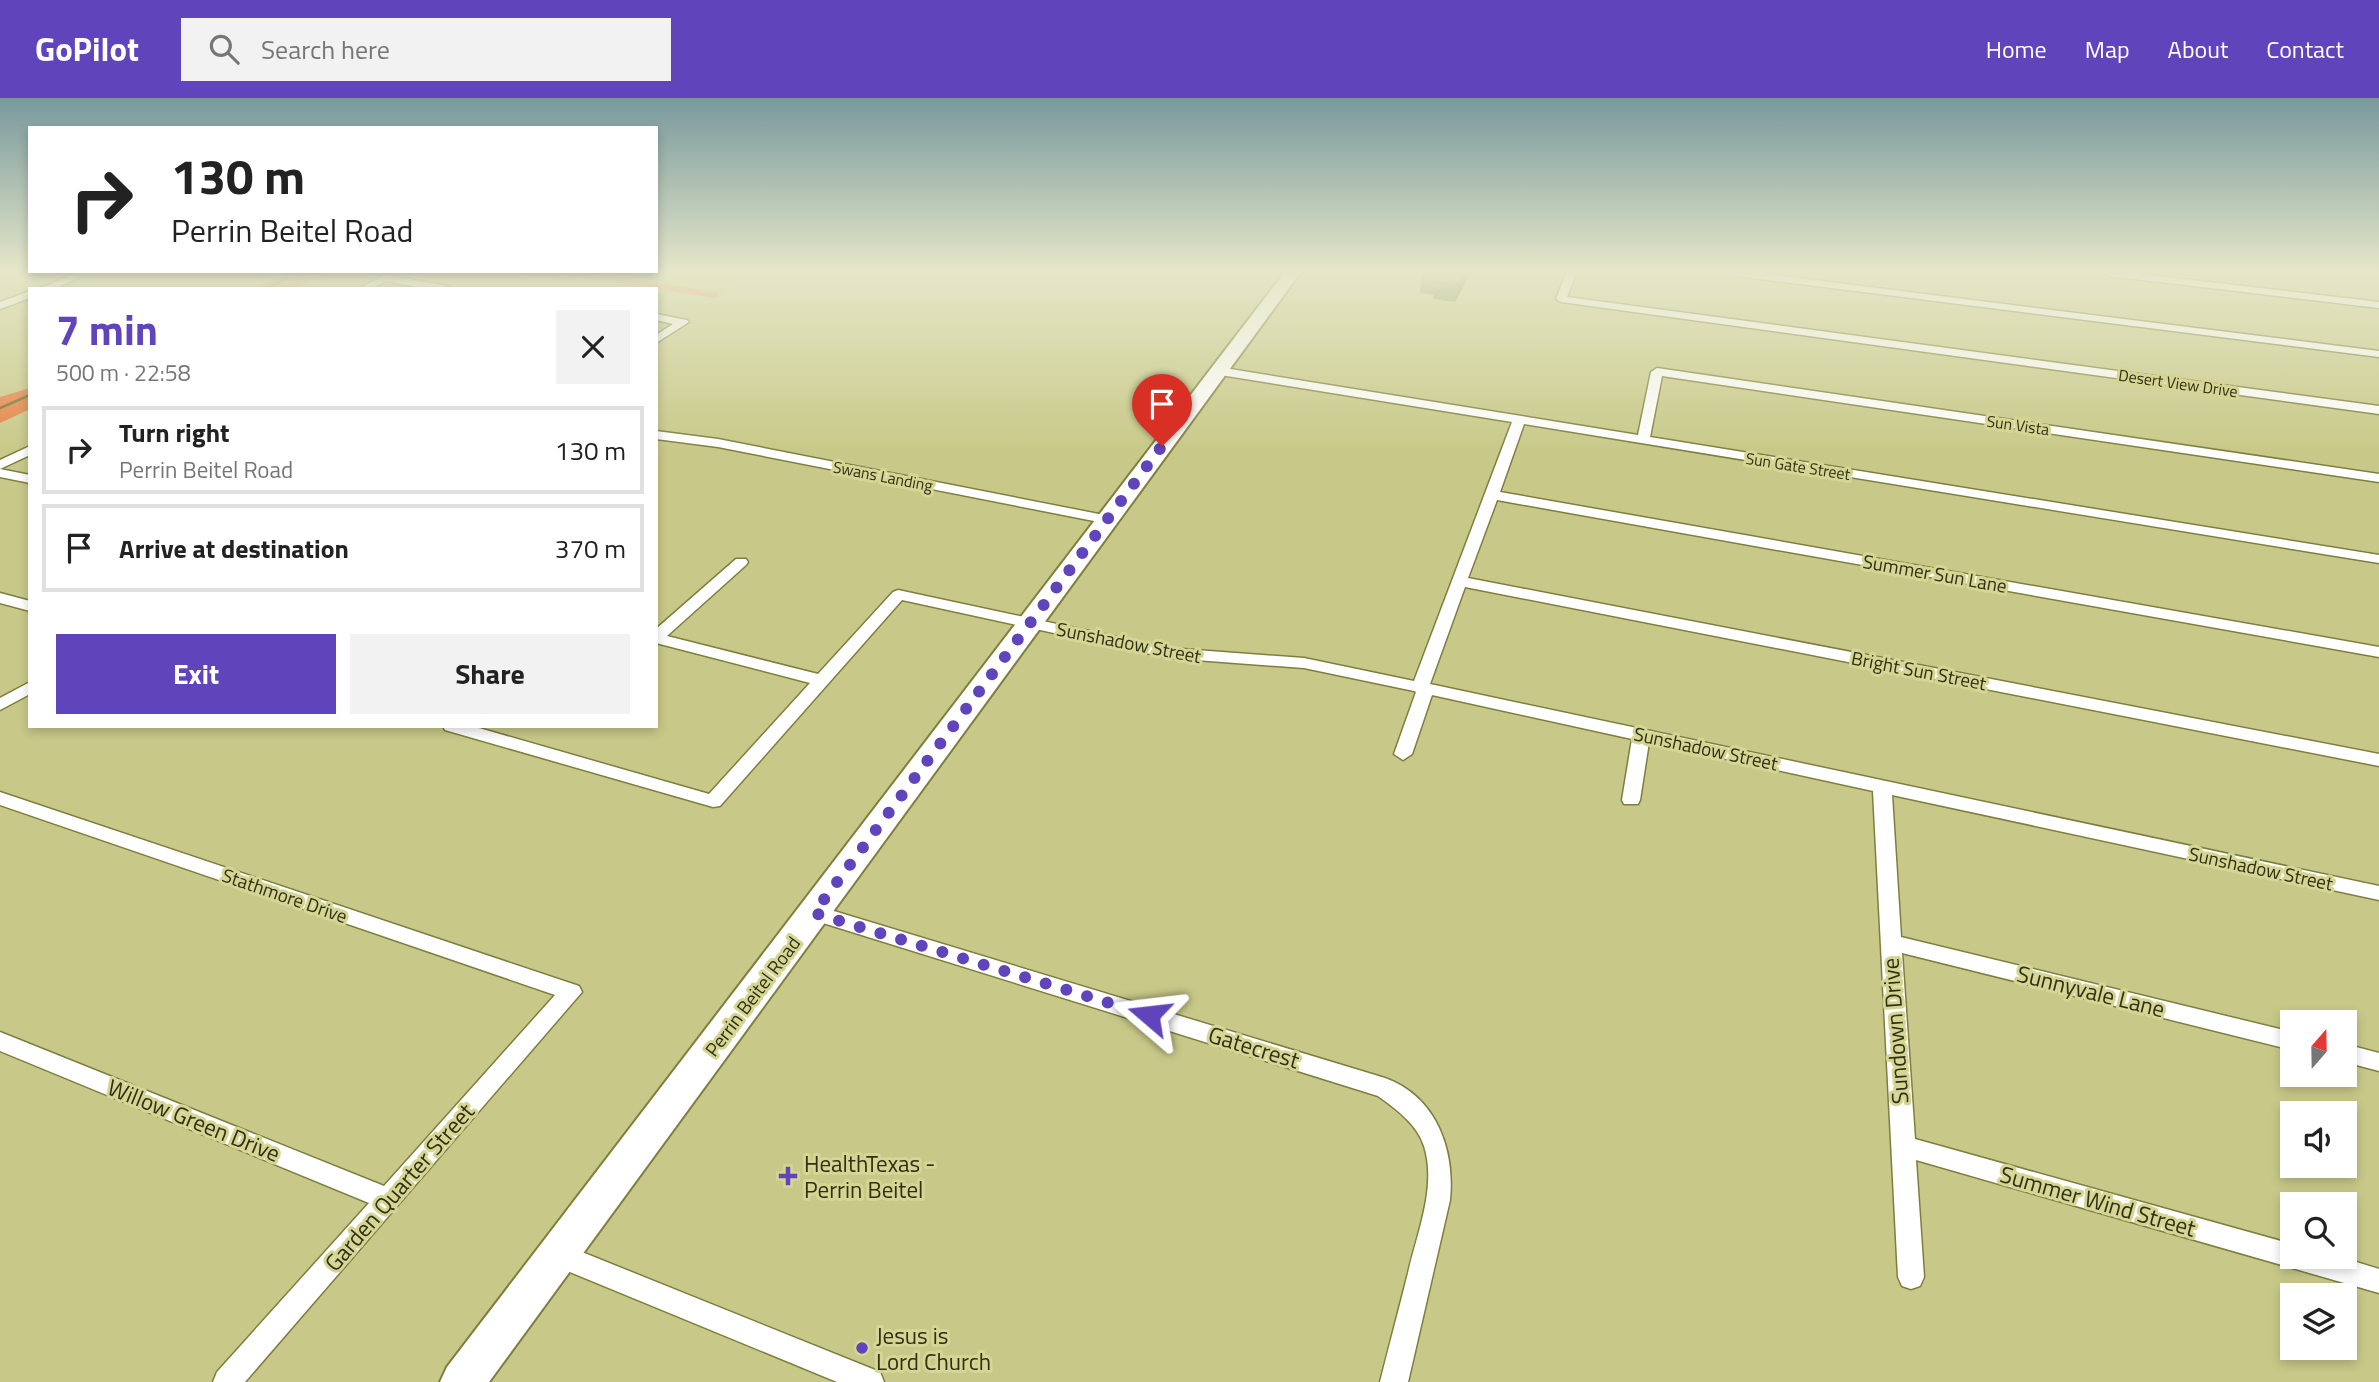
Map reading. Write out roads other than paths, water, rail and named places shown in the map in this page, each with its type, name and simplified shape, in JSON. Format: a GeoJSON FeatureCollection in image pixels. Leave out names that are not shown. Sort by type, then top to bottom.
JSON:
{"type":"FeatureCollection","features":[{"type":"Feature","properties":{"kind":"main road","name":"Perrin Beitel Road"},"geometry":{"type":"LineString","coordinates":[[462,1382],[1109,520],[1244,333]]}},
{"type":"Feature","properties":{"kind":"street","name":"Desert View Drive"},"geometry":{"type":"LineString","coordinates":[[1811,333],[2379,410]]}},
{"type":"Feature","properties":{"kind":"street"},"geometry":{"type":"LineString","coordinates":[[2212,333],[2379,354]]}},
{"type":"Feature","properties":{"kind":"street","name":"Sun Gate Street"},"geometry":{"type":"LineString","coordinates":[[1217,371],[2379,559]]}},
{"type":"Feature","properties":{"kind":"street","name":"Sun Vista"},"geometry":{"type":"LineString","coordinates":[[1643,441],[1657,372],[2379,478]]}},
{"type":"Feature","properties":{"kind":"street"},"geometry":{"type":"LineString","coordinates":[[1403,754],[1458,581],[1520,419]]}},
{"type":"Feature","properties":{"kind":"street","name":"Swans Landing"},"geometry":{"type":"LineString","coordinates":[[658,435],[718,443],[1109,520]]}},
{"type":"Feature","properties":{"kind":"street"},"geometry":{"type":"LineString","coordinates":[[0,465],[28,451]]}},
{"type":"Feature","properties":{"kind":"street"},"geometry":{"type":"LineString","coordinates":[[0,473],[28,479]]}},
{"type":"Feature","properties":{"kind":"street","name":"Summer Sun Lane"},"geometry":{"type":"LineString","coordinates":[[1491,495],[2379,652]]}},
{"type":"Feature","properties":{"kind":"street"},"geometry":{"type":"LineString","coordinates":[[658,636],[741,562]]}},
{"type":"Feature","properties":{"kind":"street","name":"Bright Sun Street"},"geometry":{"type":"LineString","coordinates":[[1458,581],[2379,760]]}},
{"type":"Feature","properties":{"kind":"street","name":"Sunshadow Street"},"geometry":{"type":"LineString","coordinates":[[820,680],[898,595],[1169,653],[1304,663],[2379,893]]}},
{"type":"Feature","properties":{"kind":"street"},"geometry":{"type":"LineString","coordinates":[[0,598],[28,605]]}},
{"type":"Feature","properties":{"kind":"street"},"geometry":{"type":"LineString","coordinates":[[458,728],[713,801],[820,680],[658,639]]}},
{"type":"Feature","properties":{"kind":"street"},"geometry":{"type":"LineString","coordinates":[[0,705],[28,688]]}},
{"type":"Feature","properties":{"kind":"street"},"geometry":{"type":"LineString","coordinates":[[1631,800],[1642,734]]}},
{"type":"Feature","properties":{"kind":"street","name":"Sundown Drive"},"geometry":{"type":"LineString","coordinates":[[1882,786],[1911,1277]]}},
{"type":"Feature","properties":{"kind":"street","name":"Stathmore Drive"},"geometry":{"type":"LineString","coordinates":[[0,798],[571,992]]}},
{"type":"Feature","properties":{"kind":"street","name":"Gatecrest"},"geometry":{"type":"LineString","coordinates":[[814,913],[1373,1084],[1385,1088],[1410,1105],[1426,1123],[1437,1146],[1442,1175],[1394,1382]]}},
{"type":"Feature","properties":{"kind":"street","name":"Sunnyvale Lane"},"geometry":{"type":"LineString","coordinates":[[1890,942],[2280,1038]]}},
{"type":"Feature","properties":{"kind":"street","name":"Garden Quarter Street"},"geometry":{"type":"LineString","coordinates":[[227,1382],[571,992]]}},
{"type":"Feature","properties":{"kind":"street","name":"Willow Green Drive"},"geometry":{"type":"LineString","coordinates":[[0,1041],[388,1199]]}},
{"type":"Feature","properties":{"kind":"street"},"geometry":{"type":"LineString","coordinates":[[2357,1056],[2379,1062]]}},
{"type":"Feature","properties":{"kind":"street","name":"Summer Wind Street"},"geometry":{"type":"LineString","coordinates":[[1903,1146],[2280,1252]]}},
{"type":"Feature","properties":{"kind":"street"},"geometry":{"type":"LineString","coordinates":[[557,1254],[870,1382]]}},
{"type":"Feature","properties":{"kind":"street","name":"Summer Wind Street"},"geometry":{"type":"LineString","coordinates":[[2338,1269],[2379,1281]]}},
{"type":"Feature","properties":{"kind":"waterway"},"geometry":{"type":"LineString","coordinates":[[0,408],[28,396]]}},
{"type":"Feature","properties":{"kind":"place","name":"HealthTexas - Perrin Beitel"},"geometry":{"type":"Point","coordinates":[788,1176]}},
{"type":"Feature","properties":{"kind":"place","name":"Jesus is Lord Church"},"geometry":{"type":"Point","coordinates":[862,1348]}}]}
